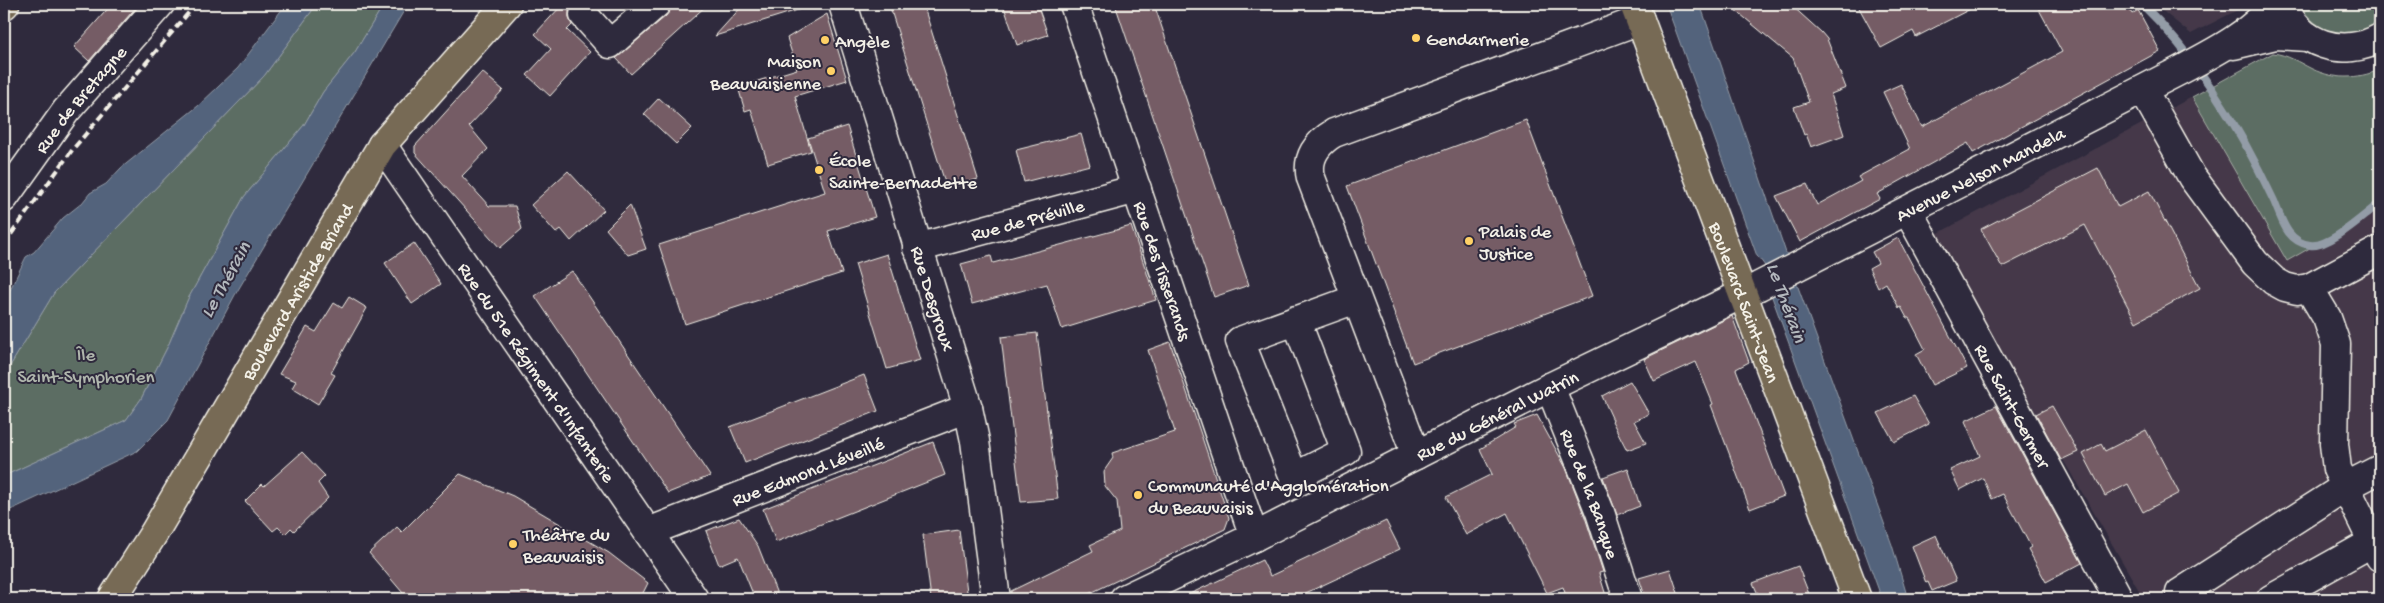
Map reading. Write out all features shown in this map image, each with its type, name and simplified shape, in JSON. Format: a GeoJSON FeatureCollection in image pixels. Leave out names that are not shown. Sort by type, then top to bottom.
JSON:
{"type":"FeatureCollection","features":[{"type":"Feature","properties":{"kind":"main road","name":"Boulevard Aristide Briand"},"geometry":{"type":"LineString","coordinates":[[121,596],[382,145],[400,122],[507,4]]}},
{"type":"Feature","properties":{"kind":"main road","name":"Boulevard Saint-Jean"},"geometry":{"type":"LineString","coordinates":[[1637,12],[1750,291],[1857,599]]}},
{"type":"Feature","properties":{"kind":"street","name":"Rue de Bretagne"},"geometry":{"type":"LineString","coordinates":[[4,198],[66,111],[160,4]]}},
{"type":"Feature","properties":{"kind":"street"},"geometry":{"type":"LineString","coordinates":[[584,15],[610,44],[656,4]]}},
{"type":"Feature","properties":{"kind":"street","name":"Rue Desgroux"},"geometry":{"type":"LineString","coordinates":[[843,4],[968,408],[996,599]]}},
{"type":"Feature","properties":{"kind":"street","name":"Rue des Tisserands"},"geometry":{"type":"LineString","coordinates":[[1074,4],[1254,537]]}},
{"type":"Feature","properties":{"kind":"street","name":"Avenue Nelson Mandela"},"geometry":{"type":"LineString","coordinates":[[1750,291],[2214,53],[2252,26],[2274,4]]}},
{"type":"Feature","properties":{"kind":"street","name":"Avenue Nelson Mandela"},"geometry":{"type":"LineString","coordinates":[[2284,4],[2293,21],[2308,37],[2323,45],[2340,48],[2365,46],[2380,38]]}},
{"type":"Feature","properties":{"kind":"street"},"geometry":{"type":"LineString","coordinates":[[1416,455],[1309,170],[1310,159],[1323,140],[1334,133],[1637,12]]}},
{"type":"Feature","properties":{"kind":"street","name":"Avenue Nelson Mandela"},"geometry":{"type":"LineString","coordinates":[[2214,53],[2266,36],[2286,34],[2308,37]]}},
{"type":"Feature","properties":{"kind":"street"},"geometry":{"type":"LineString","coordinates":[[2143,90],[2192,177],[2255,263],[2274,281],[2285,287],[2297,290],[2309,288],[2380,250]]}},
{"type":"Feature","properties":{"kind":"street","name":"Rue du 51e Régiment d'Infanterie"},"geometry":{"type":"LineString","coordinates":[[382,145],[694,599]]}},
{"type":"Feature","properties":{"kind":"street","name":"Rue de Préville"},"geometry":{"type":"LineString","coordinates":[[917,248],[1137,189]]}},
{"type":"Feature","properties":{"kind":"street","name":"Rue Saint-Germer"},"geometry":{"type":"LineString","coordinates":[[1908,211],[2119,599]]}},
{"type":"Feature","properties":{"kind":"street"},"geometry":{"type":"LineString","coordinates":[[2271,599],[2376,550],[2345,487],[2334,456],[2336,344],[2327,318],[2309,288]]}},
{"type":"Feature","properties":{"kind":"street","name":"Rue du Général Watrin"},"geometry":{"type":"LineString","coordinates":[[1124,599],[1254,537],[1550,388],[1750,291]]}},
{"type":"Feature","properties":{"kind":"street"},"geometry":{"type":"LineString","coordinates":[[1296,320],[1346,451],[1294,477],[1240,341],[1296,320],[1356,299]]}},
{"type":"Feature","properties":{"kind":"street","name":"Rue de la Banque"},"geometry":{"type":"LineString","coordinates":[[1550,388],[1600,512],[1628,599]]}},
{"type":"Feature","properties":{"kind":"street","name":"Rue Edmond Léveillé"},"geometry":{"type":"LineString","coordinates":[[648,532],[968,408]]}},
{"type":"Feature","properties":{"kind":"street"},"geometry":{"type":"LineString","coordinates":[[2184,599],[2180,593],[2345,487],[2380,469]]}},
{"type":"Feature","properties":{"kind":"shaded area"},"geometry":{"type":"Polygon","coordinates":[[[2154,4],[2249,4],[2191,34],[2154,4]]]}},
{"type":"Feature","properties":{"kind":"shaded area"},"geometry":{"type":"Polygon","coordinates":[[[2192,97],[2287,261],[2380,208],[2380,599],[2144,599],[1933,236],[2192,97]]]}},
{"type":"Feature","properties":{"kind":"green space","name":"Île Saint-Symphorien"},"geometry":{"type":"Polygon","coordinates":[[[317,4],[384,4],[355,52],[323,92],[304,125],[244,197],[188,299],[168,346],[141,399],[126,420],[4,476],[4,376],[54,293],[264,76],[317,4]]]}},
{"type":"Feature","properties":{"kind":"green space"},"geometry":{"type":"Polygon","coordinates":[[[2300,4],[2380,4],[2380,21],[2370,28],[2359,32],[2336,32],[2325,29],[2315,23],[2300,4]]]}},
{"type":"Feature","properties":{"kind":"green space"},"geometry":{"type":"Polygon","coordinates":[[[2273,53],[2288,57],[2321,73],[2338,77],[2354,77],[2380,70],[2380,208],[2287,261],[2192,97],[2273,53]]]}},
{"type":"Feature","properties":{"kind":"water"},"geometry":{"type":"Polygon","coordinates":[[[286,4],[317,4],[264,76],[54,293],[4,376],[4,302],[26,257],[34,252],[63,218],[82,203],[90,193],[106,184],[121,168],[198,106],[238,68],[286,4]]]}},
{"type":"Feature","properties":{"kind":"water","name":"Le Thérain"},"geometry":{"type":"Polygon","coordinates":[[[384,4],[408,4],[235,295],[168,420],[137,451],[4,513],[4,476],[126,420],[141,399],[168,346],[188,299],[244,197],[304,125],[323,92],[355,52],[384,4]]]}},
{"type":"Feature","properties":{"kind":"water","name":"Le Thérain"},"geometry":{"type":"Polygon","coordinates":[[[1666,4],[1700,4],[1794,276],[1892,545],[1908,599],[1882,599],[1772,297],[1769,275],[1757,256],[1666,4]]]}},
{"type":"Feature","properties":{"kind":"building"},"geometry":{"type":"Polygon","coordinates":[[[112,4],[139,4],[89,61],[74,47],[112,4]]]}},
{"type":"Feature","properties":{"kind":"building"},"geometry":{"type":"Polygon","coordinates":[[[563,4],[573,4],[569,10],[569,18],[572,25],[567,30],[590,52],[550,96],[527,75],[551,49],[535,34],[563,4]]]}},
{"type":"Feature","properties":{"kind":"building"},"geometry":{"type":"Polygon","coordinates":[[[675,4],[708,4],[631,74],[616,58],[666,16],[675,4]]]}},
{"type":"Feature","properties":{"kind":"building"},"geometry":{"type":"Polygon","coordinates":[[[744,4],[803,4],[804,8],[715,36],[744,4]]]}},
{"type":"Feature","properties":{"kind":"building"},"geometry":{"type":"Polygon","coordinates":[[[889,4],[923,4],[978,179],[947,189],[889,4]]]}},
{"type":"Feature","properties":{"kind":"building"},"geometry":{"type":"Polygon","coordinates":[[[1003,4],[1037,4],[1048,35],[1017,45],[1003,4]]]}},
{"type":"Feature","properties":{"kind":"building"},"geometry":{"type":"Polygon","coordinates":[[[1115,4],[1154,4],[1249,285],[1214,297],[1115,4]]]}},
{"type":"Feature","properties":{"kind":"building"},"geometry":{"type":"Polygon","coordinates":[[[1728,4],[1790,4],[1821,32],[1827,39],[1846,88],[1831,94],[1844,135],[1811,147],[1806,134],[1804,135],[1794,107],[1809,102],[1793,58],[1728,4]]]}},
{"type":"Feature","properties":{"kind":"building"},"geometry":{"type":"Polygon","coordinates":[[[1857,4],[1980,4],[1916,37],[1913,31],[1881,48],[1857,4]]]}},
{"type":"Feature","properties":{"kind":"building"},"geometry":{"type":"Polygon","coordinates":[[[2036,4],[2126,4],[2132,14],[2138,10],[2160,51],[1973,153],[1968,143],[1877,194],[1880,199],[1800,242],[1776,196],[1807,184],[1817,205],[1861,181],[1858,177],[1910,149],[1883,92],[1901,84],[1922,127],[2062,52],[2036,4]]]}},
{"type":"Feature","properties":{"kind":"building"},"geometry":{"type":"Polygon","coordinates":[[[827,14],[847,80],[795,96],[811,151],[768,164],[751,109],[745,111],[738,87],[797,69],[787,38],[827,14]]]}},
{"type":"Feature","properties":{"kind":"building"},"geometry":{"type":"Polygon","coordinates":[[[482,72],[503,90],[469,126],[488,149],[462,176],[489,206],[515,206],[522,229],[500,248],[415,153],[415,146],[482,72]]]}},
{"type":"Feature","properties":{"kind":"building"},"geometry":{"type":"Polygon","coordinates":[[[659,98],[692,128],[676,144],[644,114],[659,98]]]}},
{"type":"Feature","properties":{"kind":"building","name":"Palais de Justice"},"geometry":{"type":"Polygon","coordinates":[[[1526,120],[1592,296],[1413,363],[1347,186],[1526,120]]]}},
{"type":"Feature","properties":{"kind":"building"},"geometry":{"type":"Polygon","coordinates":[[[847,126],[875,217],[828,231],[842,273],[685,324],[659,245],[825,192],[808,138],[847,126]]]}},
{"type":"Feature","properties":{"kind":"building"},"geometry":{"type":"Polygon","coordinates":[[[1081,134],[1090,165],[1024,182],[1016,150],[1081,134]]]}},
{"type":"Feature","properties":{"kind":"building"},"geometry":{"type":"Polygon","coordinates":[[[2098,168],[2118,207],[2149,191],[2200,288],[2136,322],[2085,225],[2002,267],[1981,229],[2098,168]]]}},
{"type":"Feature","properties":{"kind":"building"},"geometry":{"type":"Polygon","coordinates":[[[568,171],[604,210],[571,241],[561,229],[556,233],[531,205],[568,171]]]}},
{"type":"Feature","properties":{"kind":"building"},"geometry":{"type":"Polygon","coordinates":[[[630,205],[646,249],[628,255],[606,229],[630,205]]]}},
{"type":"Feature","properties":{"kind":"building"},"geometry":{"type":"Polygon","coordinates":[[[1131,226],[1156,300],[1062,329],[1047,284],[972,304],[961,264],[991,256],[993,263],[1131,226]]]}},
{"type":"Feature","properties":{"kind":"building"},"geometry":{"type":"Polygon","coordinates":[[[1898,238],[1967,368],[1932,385],[1916,354],[1925,349],[1909,318],[1907,318],[1901,307],[1899,308],[1886,283],[1878,288],[1869,268],[1878,263],[1872,252],[1898,238]]]}},
{"type":"Feature","properties":{"kind":"building"},"geometry":{"type":"Polygon","coordinates":[[[414,243],[441,284],[412,304],[385,263],[414,243]]]}},
{"type":"Feature","properties":{"kind":"building"},"geometry":{"type":"Polygon","coordinates":[[[887,254],[920,360],[887,369],[855,264],[887,254]]]}},
{"type":"Feature","properties":{"kind":"building"},"geometry":{"type":"Polygon","coordinates":[[[572,271],[710,476],[668,493],[535,296],[572,271]]]}},
{"type":"Feature","properties":{"kind":"building"},"geometry":{"type":"Polygon","coordinates":[[[349,297],[367,308],[331,373],[335,375],[318,404],[292,388],[296,381],[279,374],[307,327],[316,332],[334,303],[342,308],[349,297]]]}},
{"type":"Feature","properties":{"kind":"building"},"geometry":{"type":"Polygon","coordinates":[[[1732,316],[1749,362],[1736,369],[1784,496],[1750,509],[1696,362],[1654,381],[1644,359],[1732,316]]]}},
{"type":"Feature","properties":{"kind":"building"},"geometry":{"type":"Polygon","coordinates":[[[1037,333],[1058,499],[1021,502],[1001,337],[1037,333]]]}},
{"type":"Feature","properties":{"kind":"building","name":"Communauté d'Agglomération du Beauvaisis"},"geometry":{"type":"Polygon","coordinates":[[[1170,342],[1229,518],[1225,529],[1078,599],[1011,599],[1011,591],[1093,551],[1090,545],[1120,531],[1117,501],[1105,486],[1104,471],[1113,458],[1112,453],[1175,432],[1148,350],[1170,342]]]}},
{"type":"Feature","properties":{"kind":"building"},"geometry":{"type":"Polygon","coordinates":[[[864,375],[878,411],[745,463],[730,427],[864,375]]]}},
{"type":"Feature","properties":{"kind":"building"},"geometry":{"type":"Polygon","coordinates":[[[1630,381],[1649,414],[1634,421],[1646,443],[1627,450],[1602,396],[1630,381]]]}},
{"type":"Feature","properties":{"kind":"building"},"geometry":{"type":"Polygon","coordinates":[[[1913,396],[1929,424],[1894,442],[1878,413],[1913,396]]]}},
{"type":"Feature","properties":{"kind":"building"},"geometry":{"type":"Polygon","coordinates":[[[1996,406],[2082,563],[2046,582],[2028,549],[2031,547],[2003,494],[1992,499],[1983,478],[1960,490],[1950,470],[1980,456],[1965,421],[1996,406]]]}},
{"type":"Feature","properties":{"kind":"building"},"geometry":{"type":"Polygon","coordinates":[[[2052,406],[2078,452],[2061,460],[2036,414],[2052,406]]]}},
{"type":"Feature","properties":{"kind":"building"},"geometry":{"type":"Polygon","coordinates":[[[1537,415],[1566,468],[1585,517],[1603,572],[1599,573],[1607,599],[1567,599],[1563,587],[1547,593],[1507,513],[1466,535],[1446,497],[1492,474],[1480,449],[1516,427],[1514,424],[1537,415]]]}},
{"type":"Feature","properties":{"kind":"building"},"geometry":{"type":"Polygon","coordinates":[[[2146,430],[2179,493],[2143,512],[2128,484],[2105,496],[2083,454],[2101,444],[2105,451],[2146,430]]]}},
{"type":"Feature","properties":{"kind":"building"},"geometry":{"type":"Polygon","coordinates":[[[933,442],[945,475],[776,542],[763,509],[933,442]]]}},
{"type":"Feature","properties":{"kind":"building"},"geometry":{"type":"Polygon","coordinates":[[[302,452],[325,476],[318,483],[328,498],[294,531],[291,528],[285,534],[278,527],[273,531],[245,501],[262,484],[264,486],[302,452]]]}},
{"type":"Feature","properties":{"kind":"building"},"geometry":{"type":"Polygon","coordinates":[[[1628,468],[1640,506],[1617,515],[1603,477],[1628,468]]]}},
{"type":"Feature","properties":{"kind":"building","name":"Théâtre du Beauvaisis"},"geometry":{"type":"Polygon","coordinates":[[[460,474],[513,496],[609,553],[648,583],[640,599],[408,599],[369,553],[397,527],[402,532],[460,474]]]}},
{"type":"Feature","properties":{"kind":"building"},"geometry":{"type":"Polygon","coordinates":[[[739,518],[758,546],[779,599],[755,599],[738,557],[719,565],[706,531],[739,518]]]}},
{"type":"Feature","properties":{"kind":"building"},"geometry":{"type":"Polygon","coordinates":[[[1386,521],[1400,549],[1293,599],[1179,599],[1262,560],[1270,576],[1386,521]]]}},
{"type":"Feature","properties":{"kind":"building"},"geometry":{"type":"Polygon","coordinates":[[[959,530],[968,599],[931,599],[923,535],[959,530]]]}},
{"type":"Feature","properties":{"kind":"building"},"geometry":{"type":"Polygon","coordinates":[[[1936,535],[1956,581],[1932,591],[1928,582],[1926,583],[1912,546],[1936,535]]]}},
{"type":"Feature","properties":{"kind":"building"},"geometry":{"type":"Polygon","coordinates":[[[1798,566],[1811,599],[1760,599],[1753,583],[1798,566]]]}},
{"type":"Feature","properties":{"kind":"building"},"geometry":{"type":"Polygon","coordinates":[[[1670,569],[1680,599],[1646,599],[1639,578],[1670,569]]]}},
{"type":"Feature","properties":{"kind":"waterway"},"geometry":{"type":"LineString","coordinates":[[2142,4],[2182,48],[2217,96],[2261,174],[2286,229],[2296,240],[2310,245],[2318,245],[2346,230],[2380,203]]}},
{"type":"Feature","properties":{"kind":"railway"},"geometry":{"type":"LineString","coordinates":[[4,244],[73,149],[196,4]]}},
{"type":"Feature","properties":{"kind":"place","name":"Gendarmerie"},"geometry":{"type":"Point","coordinates":[1416,38]}},
{"type":"Feature","properties":{"kind":"place","name":"Angèle"},"geometry":{"type":"Point","coordinates":[825,40]}},
{"type":"Feature","properties":{"kind":"place","name":"Maison Beauvaisienne"},"geometry":{"type":"Point","coordinates":[831,71]}},
{"type":"Feature","properties":{"kind":"place","name":"École Sainte-Bernadette"},"geometry":{"type":"Point","coordinates":[819,170]}},
{"type":"Feature","properties":{"kind":"place","name":"Palais de Justice"},"geometry":{"type":"Point","coordinates":[1469,241]}},
{"type":"Feature","properties":{"kind":"place","name":"Communauté d'Agglomération du Beauvaisis"},"geometry":{"type":"Point","coordinates":[1138,495]}},
{"type":"Feature","properties":{"kind":"place","name":"Théâtre du Beauvaisis"},"geometry":{"type":"Point","coordinates":[513,544]}}]}
